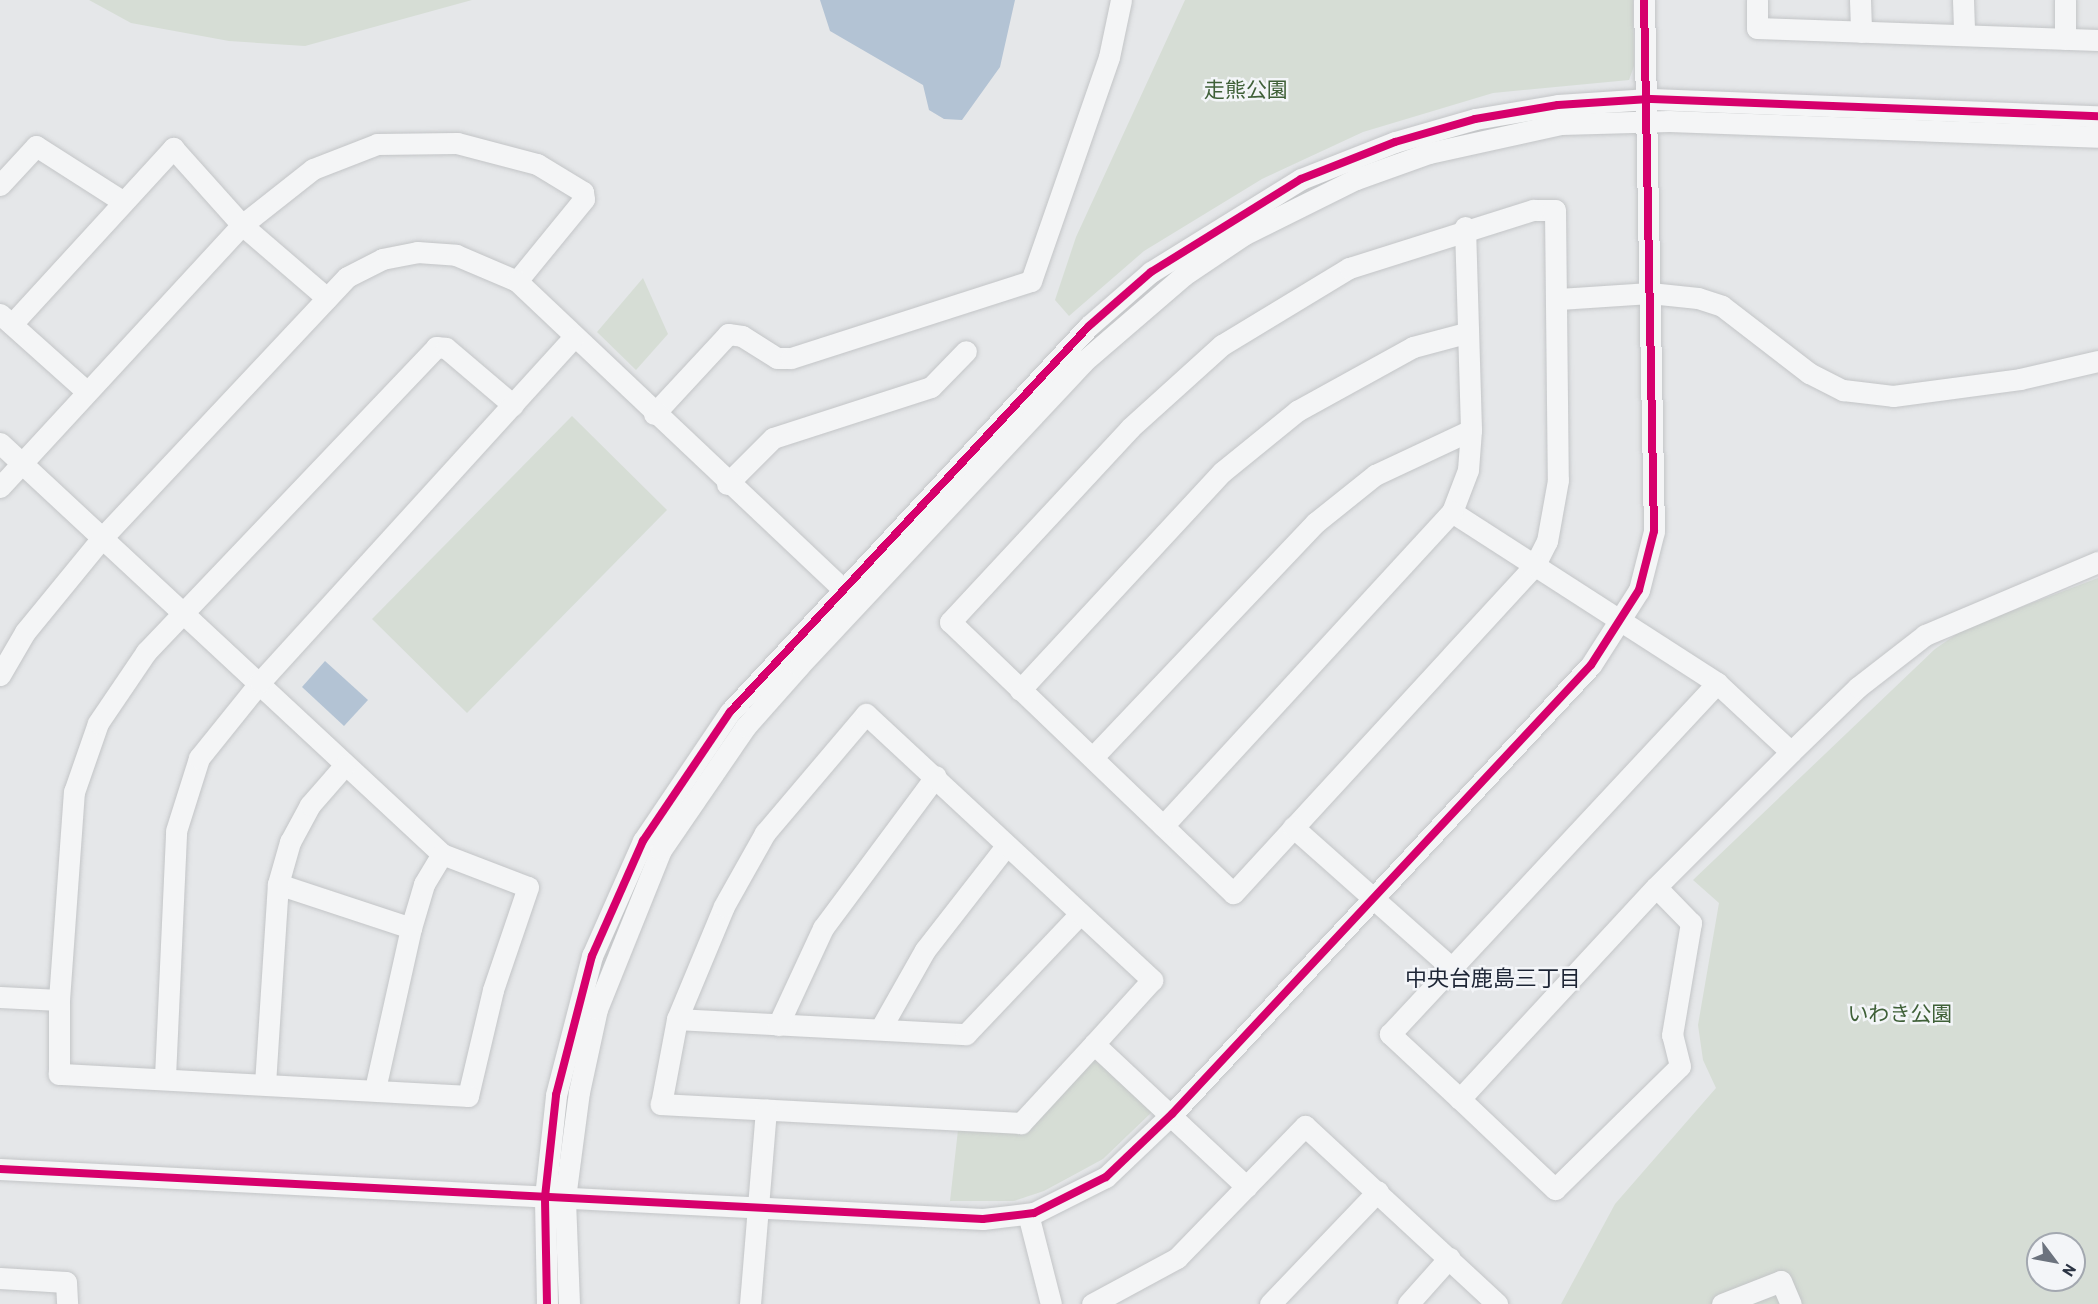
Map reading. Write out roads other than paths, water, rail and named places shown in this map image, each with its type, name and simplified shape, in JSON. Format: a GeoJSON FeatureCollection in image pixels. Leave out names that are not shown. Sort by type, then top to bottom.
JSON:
{"type":"FeatureCollection","features":[{"type":"Feature","properties":{"kind":"street"},"geometry":{"type":"LineString","coordinates":[[654,414],[728,334],[742,336],[777,358],[791,358],[1031,281],[1109,57],[1121,0]]}},
{"type":"Feature","properties":{"kind":"street"},"geometry":{"type":"LineString","coordinates":[[0,1169],[982,1219],[1028,1214],[1106,1178],[1172,1114],[1591,665],[1623,621],[1639,590],[1654,531],[1648,99],[1644,0]]}},
{"type":"Feature","properties":{"kind":"street"},"geometry":{"type":"LineString","coordinates":[[1757,0],[1757,28],[2098,40]]}},
{"type":"Feature","properties":{"kind":"street"},"geometry":{"type":"LineString","coordinates":[[1860,0],[1861,32]]}},
{"type":"Feature","properties":{"kind":"street"},"geometry":{"type":"LineString","coordinates":[[1964,0],[1964,35]]}},
{"type":"Feature","properties":{"kind":"street"},"geometry":{"type":"LineString","coordinates":[[2065,0],[2065,39]]}},
{"type":"Feature","properties":{"kind":"street"},"geometry":{"type":"LineString","coordinates":[[547,1304],[555,1197],[556,1095],[570,1030],[592,956],[643,841],[730,712],[1089,326],[1151,272],[1225,222],[1301,179],[1476,119],[1558,105],[1648,99],[2098,116]]}},
{"type":"Feature","properties":{"kind":"street"},"geometry":{"type":"LineString","coordinates":[[568,1304],[555,1197],[597,1009],[661,850],[746,726],[1091,354],[1184,275],[1245,234],[1356,179],[1429,153],[1561,124],[1648,120],[2098,137]]}},
{"type":"Feature","properties":{"kind":"street"},"geometry":{"type":"LineString","coordinates":[[0,487],[85,390],[242,225],[313,169],[377,144],[457,143],[496,149],[537,164],[583,192],[584,199],[517,281]]}},
{"type":"Feature","properties":{"kind":"street"},"geometry":{"type":"LineString","coordinates":[[0,184],[36,146],[122,201]]}},
{"type":"Feature","properties":{"kind":"street"},"geometry":{"type":"LineString","coordinates":[[85,390],[6,319],[172,148],[242,225],[327,298]]}},
{"type":"Feature","properties":{"kind":"street"},"geometry":{"type":"LineString","coordinates":[[1533,210],[1555,210],[1559,299],[1558,480],[1555,513],[1535,565],[1233,893],[950,622],[1130,428],[1222,345],[1285,303],[1349,268],[1465,227],[1533,210]]}},
{"type":"Feature","properties":{"kind":"street"},"geometry":{"type":"LineString","coordinates":[[1163,826],[1452,512],[1468,470],[1471,430],[1466,333],[1465,227]]}},
{"type":"Feature","properties":{"kind":"street"},"geometry":{"type":"LineString","coordinates":[[0,675],[25,632],[100,539],[347,277],[382,259],[417,252],[456,255],[517,281],[573,338],[727,484],[859,604]]}},
{"type":"Feature","properties":{"kind":"street"},"geometry":{"type":"LineString","coordinates":[[1559,299],[1650,293],[1722,306],[1809,373],[1843,390],[1893,396],[1950,390],[2098,361]]}},
{"type":"Feature","properties":{"kind":"street"},"geometry":{"type":"LineString","coordinates":[[1020,690],[1222,472],[1297,411],[1413,346],[1466,333]]}},
{"type":"Feature","properties":{"kind":"street"},"geometry":{"type":"LineString","coordinates":[[165,1077],[176,831],[183,794],[215,732],[573,338]]}},
{"type":"Feature","properties":{"kind":"street"},"geometry":{"type":"LineString","coordinates":[[0,443],[180,613],[260,682],[344,766],[442,854],[528,887],[493,990],[468,1096],[165,1077],[59,1074],[58,1000],[72,815],[84,754],[115,695],[180,613],[436,347],[446,348],[513,405]]}},
{"type":"Feature","properties":{"kind":"street"},"geometry":{"type":"LineString","coordinates":[[727,484],[773,438],[931,387],[966,351]]}},
{"type":"Feature","properties":{"kind":"street"},"geometry":{"type":"LineString","coordinates":[[1093,758],[1315,523],[1375,475],[1471,430]]}},
{"type":"Feature","properties":{"kind":"street"},"geometry":{"type":"LineString","coordinates":[[1452,512],[1718,683],[1791,752]]}},
{"type":"Feature","properties":{"kind":"street"},"geometry":{"type":"LineString","coordinates":[[1460,1099],[1656,887],[1858,687],[1925,635],[2098,562]]}},
{"type":"Feature","properties":{"kind":"street"},"geometry":{"type":"LineString","coordinates":[[1656,887],[1690,922],[1672,1035],[1680,1066],[1554,1189],[1390,1034],[1718,683]]}},
{"type":"Feature","properties":{"kind":"street"},"geometry":{"type":"LineString","coordinates":[[866,714],[936,776],[1006,846],[1152,980],[1022,1123],[661,1104],[677,1019],[724,906],[765,833],[866,714]]}},
{"type":"Feature","properties":{"kind":"street"},"geometry":{"type":"LineString","coordinates":[[265,1084],[278,884],[290,842],[310,805],[344,766]]}},
{"type":"Feature","properties":{"kind":"street"},"geometry":{"type":"LineString","coordinates":[[778,1025],[822,928],[936,776]]}},
{"type":"Feature","properties":{"kind":"street"},"geometry":{"type":"LineString","coordinates":[[1293,827],[1453,969]]}},
{"type":"Feature","properties":{"kind":"street"},"geometry":{"type":"LineString","coordinates":[[882,1026],[925,950],[1006,846]]}},
{"type":"Feature","properties":{"kind":"street"},"geometry":{"type":"LineString","coordinates":[[375,1089],[411,927],[424,884],[442,854]]}},
{"type":"Feature","properties":{"kind":"street"},"geometry":{"type":"LineString","coordinates":[[278,884],[411,927]]}},
{"type":"Feature","properties":{"kind":"street"},"geometry":{"type":"LineString","coordinates":[[677,1019],[778,1025],[882,1026],[966,1034],[1080,914]]}},
{"type":"Feature","properties":{"kind":"street"},"geometry":{"type":"LineString","coordinates":[[0,997],[58,1000]]}},
{"type":"Feature","properties":{"kind":"street"},"geometry":{"type":"LineString","coordinates":[[1094,1044],[1172,1114],[1247,1187]]}},
{"type":"Feature","properties":{"kind":"street"},"geometry":{"type":"LineString","coordinates":[[750,1304],[766,1110]]}},
{"type":"Feature","properties":{"kind":"street"},"geometry":{"type":"LineString","coordinates":[[1092,1304],[1157,1273],[1247,1187],[1305,1126],[1378,1191],[1497,1304]]}},
{"type":"Feature","properties":{"kind":"street"},"geometry":{"type":"LineString","coordinates":[[1270,1304],[1378,1191]]}},
{"type":"Feature","properties":{"kind":"street"},"geometry":{"type":"LineString","coordinates":[[1028,1214],[1052,1304]]}},
{"type":"Feature","properties":{"kind":"street"},"geometry":{"type":"LineString","coordinates":[[1408,1304],[1449,1258]]}},
{"type":"Feature","properties":{"kind":"street"},"geometry":{"type":"LineString","coordinates":[[0,1278],[66,1282],[67,1304]]}},
{"type":"Feature","properties":{"kind":"street"},"geometry":{"type":"LineString","coordinates":[[1722,1304],[1781,1281],[1791,1304]]}},
{"type":"Feature","properties":{"kind":"water"},"geometry":{"type":"Polygon","coordinates":[[[820,0],[1015,0],[1000,67],[962,120],[944,119],[929,110],[923,85],[830,31],[820,0]]]}},
{"type":"Feature","properties":{"kind":"water"},"geometry":{"type":"Polygon","coordinates":[[[325,661],[368,700],[344,726],[302,687],[325,661]]]}},
{"type":"Feature","properties":{"kind":"district","name":"中央台鹿島三丁目"},"geometry":{"type":"Point","coordinates":[1493,978]}},
{"type":"Feature","properties":{"kind":"park label","name":"走熊公園"},"geometry":{"type":"Point","coordinates":[1246,89]}},
{"type":"Feature","properties":{"kind":"park label","name":"いわき公園"},"geometry":{"type":"Point","coordinates":[1900,1013]}}]}
